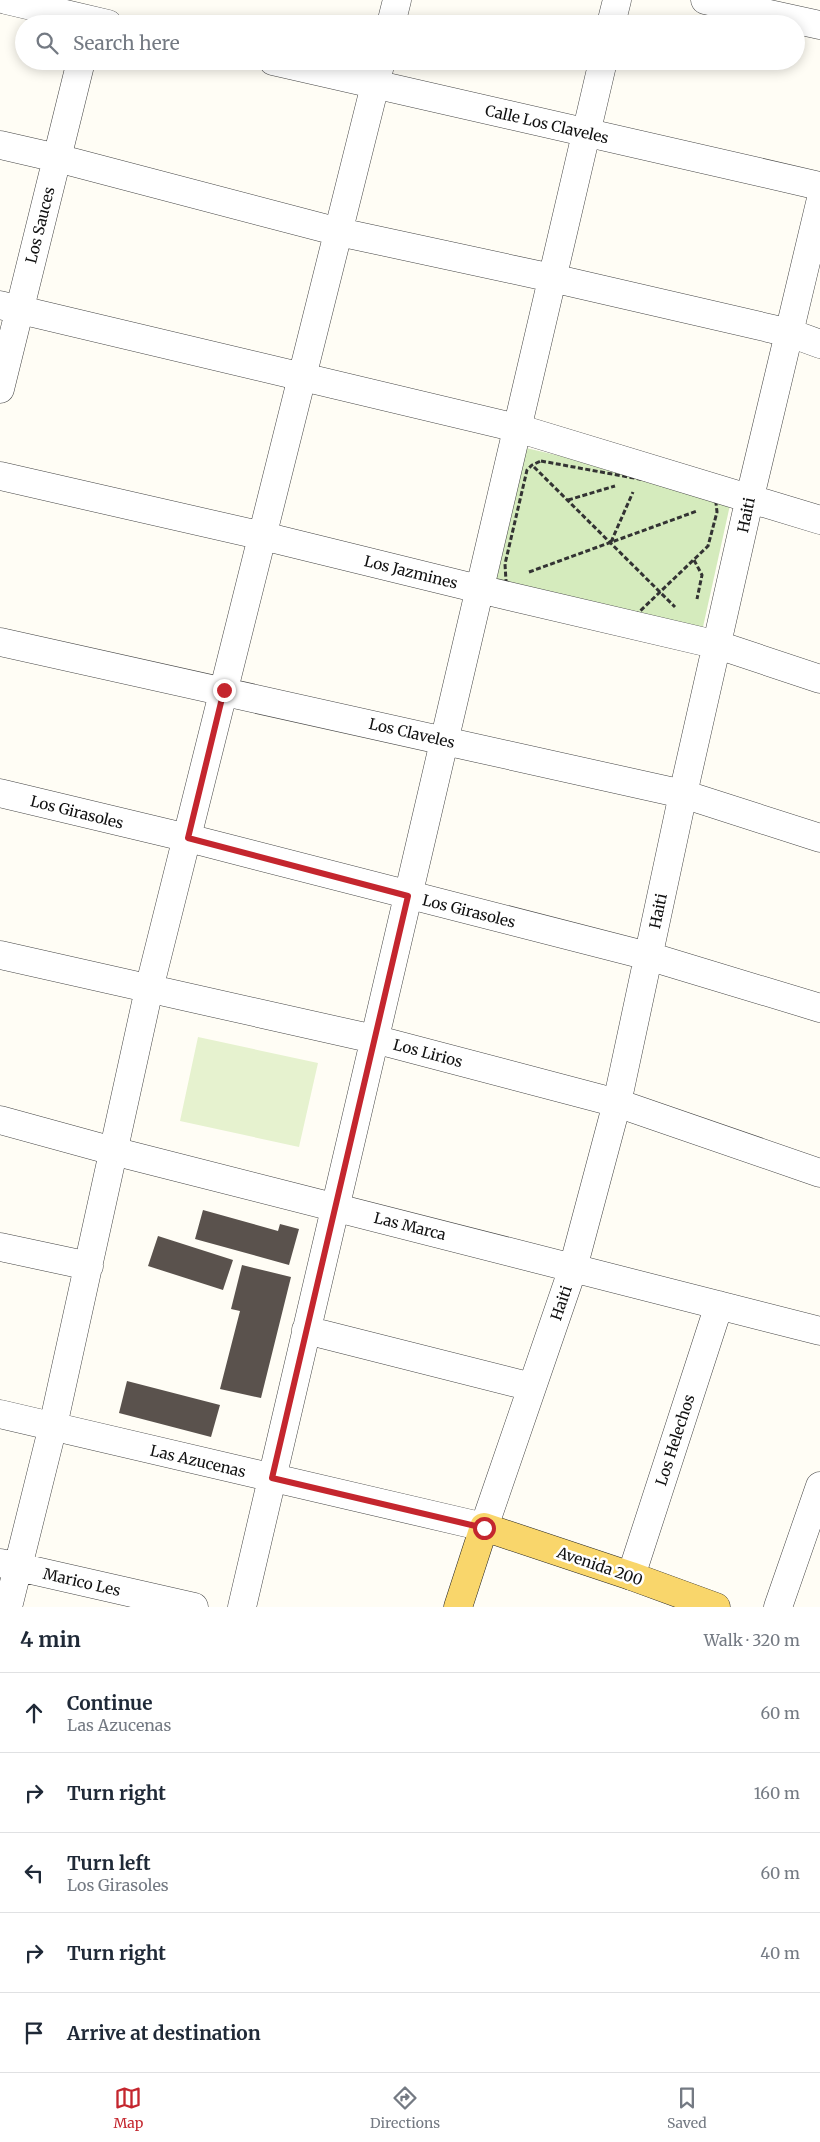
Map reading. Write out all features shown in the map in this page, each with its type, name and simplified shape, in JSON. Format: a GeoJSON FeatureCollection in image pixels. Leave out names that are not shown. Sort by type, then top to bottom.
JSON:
{"type":"FeatureCollection","features":[{"type":"Feature","properties":{"kind":"main road","name":"Avenida 200"},"geometry":{"type":"LineString","coordinates":[[484,1528],[631,1576],[716,1607]]}},
{"type":"Feature","properties":{"kind":"main road","name":"Haiti"},"geometry":{"type":"LineString","coordinates":[[458,1607],[484,1528]]}},
{"type":"Feature","properties":{"kind":"street"},"geometry":{"type":"LineString","coordinates":[[6,0],[85,15]]}},
{"type":"Feature","properties":{"kind":"street"},"geometry":{"type":"LineString","coordinates":[[393,15],[397,0]]}},
{"type":"Feature","properties":{"kind":"street"},"geometry":{"type":"LineString","coordinates":[[613,15],[617,0]]}},
{"type":"Feature","properties":{"kind":"street"},"geometry":{"type":"LineString","coordinates":[[705,0],[774,15]]}},
{"type":"Feature","properties":{"kind":"street"},"geometry":{"type":"LineString","coordinates":[[805,22],[820,25]]}},
{"type":"Feature","properties":{"kind":"street","name":"Los Sauces"},"geometry":{"type":"LineString","coordinates":[[0,389],[10,307],[57,158],[79,70]]}},
{"type":"Feature","properties":{"kind":"street","name":"Calle Los Claveles"},"geometry":{"type":"LineString","coordinates":[[352,70],[378,73],[586,133],[820,186]]}},
{"type":"Feature","properties":{"kind":"street"},"geometry":{"type":"LineString","coordinates":[[242,1607],[601,70]]}},
{"type":"Feature","properties":{"kind":"street"},"geometry":{"type":"LineString","coordinates":[[8,1607],[9,1565],[53,1426],[149,989],[378,73]]}},
{"type":"Feature","properties":{"kind":"street"},"geometry":{"type":"LineString","coordinates":[[0,145],[57,158],[339,232],[552,278],[790,333],[820,344]]}},
{"type":"Feature","properties":{"kind":"street","name":"Haiti"},"geometry":{"type":"LineString","coordinates":[[484,1528],[573,1268],[616,1103],[750,498],[820,204]]}},
{"type":"Feature","properties":{"kind":"street"},"geometry":{"type":"LineString","coordinates":[[10,307],[517,428],[820,520]]}},
{"type":"Feature","properties":{"kind":"street","name":"Los Jazmines"},"geometry":{"type":"LineString","coordinates":[[0,476],[718,644],[820,679]]}},
{"type":"Feature","properties":{"kind":"street","name":"Los Claveles"},"geometry":{"type":"LineString","coordinates":[[0,642],[224,690],[683,794],[820,838]]}},
{"type":"Feature","properties":{"kind":"street","name":"Los Girasoles"},"geometry":{"type":"LineString","coordinates":[[0,793],[188,838],[408,896],[648,956],[820,1008]]}},
{"type":"Feature","properties":{"kind":"street","name":"Los Lirios"},"geometry":{"type":"LineString","coordinates":[[0,955],[374,1039],[616,1103],[820,1173]]}},
{"type":"Feature","properties":{"kind":"street","name":"Las Marca"},"geometry":{"type":"LineString","coordinates":[[0,1120],[113,1151],[820,1331]]}},
{"type":"Feature","properties":{"kind":"street"},"geometry":{"type":"LineString","coordinates":[[0,1247],[89,1266]]}},
{"type":"Feature","properties":{"kind":"street","name":"Los Helechos"},"geometry":{"type":"LineString","coordinates":[[631,1576],[719,1305]]}},
{"type":"Feature","properties":{"kind":"street"},"geometry":{"type":"LineString","coordinates":[[306,1330],[532,1387]]}},
{"type":"Feature","properties":{"kind":"street","name":"Las Azucenas"},"geometry":{"type":"LineString","coordinates":[[0,1414],[484,1528]]}},
{"type":"Feature","properties":{"kind":"street"},"geometry":{"type":"LineString","coordinates":[[778,1607],[820,1486]]}},
{"type":"Feature","properties":{"kind":"street","name":"Marico Les"},"geometry":{"type":"LineString","coordinates":[[9,1565],[194,1607]]}},
{"type":"Feature","properties":{"kind":"path"},"geometry":{"type":"LineString","coordinates":[[506,581],[505,564],[527,470],[532,465],[541,461],[694,489],[713,498],[717,512],[708,546],[638,614]]}},
{"type":"Feature","properties":{"kind":"path"},"geometry":{"type":"LineString","coordinates":[[532,465],[678,610]]}},
{"type":"Feature","properties":{"kind":"path"},"geometry":{"type":"LineString","coordinates":[[630,482],[638,480]]}},
{"type":"Feature","properties":{"kind":"path"},"geometry":{"type":"LineString","coordinates":[[568,500],[621,485]]}},
{"type":"Feature","properties":{"kind":"path"},"geometry":{"type":"LineString","coordinates":[[611,542],[634,488]]}},
{"type":"Feature","properties":{"kind":"path"},"geometry":{"type":"LineString","coordinates":[[707,507],[716,504]]}},
{"type":"Feature","properties":{"kind":"path"},"geometry":{"type":"LineString","coordinates":[[523,574],[698,510]]}},
{"type":"Feature","properties":{"kind":"path"},"geometry":{"type":"LineString","coordinates":[[694,560],[702,575],[696,604]]}},
{"type":"Feature","properties":{"kind":"path"},"geometry":{"type":"LineString","coordinates":[[506,581],[514,578]]}},
{"type":"Feature","properties":{"kind":"path"},"geometry":{"type":"LineString","coordinates":[[506,581],[513,586],[646,616]]}},
{"type":"Feature","properties":{"kind":"green space"},"geometry":{"type":"Polygon","coordinates":[[[526,448],[732,496],[701,636],[491,587],[526,448]]]}},
{"type":"Feature","properties":{"kind":"green space"},"geometry":{"type":"Polygon","coordinates":[[[198,1037],[318,1063],[299,1147],[180,1121],[198,1037]]]}},
{"type":"Feature","properties":{"kind":"building"},"geometry":{"type":"Polygon","coordinates":[[[203,1210],[278,1231],[280,1224],[299,1229],[289,1265],[195,1239],[203,1210]]]}},
{"type":"Feature","properties":{"kind":"building"},"geometry":{"type":"Polygon","coordinates":[[[158,1236],[233,1260],[223,1290],[148,1266],[158,1236]]]}},
{"type":"Feature","properties":{"kind":"building"},"geometry":{"type":"Polygon","coordinates":[[[242,1265],[291,1277],[261,1398],[220,1389],[240,1311],[231,1309],[242,1265]]]}},
{"type":"Feature","properties":{"kind":"building"},"geometry":{"type":"Polygon","coordinates":[[[127,1381],[220,1405],[211,1437],[119,1413],[127,1381]]]}},
{"type":"Feature","properties":{"kind":"route"},"geometry":{"type":"LineString","coordinates":[[224,690],[188,838],[408,896],[272,1478],[484,1528]]}}]}
